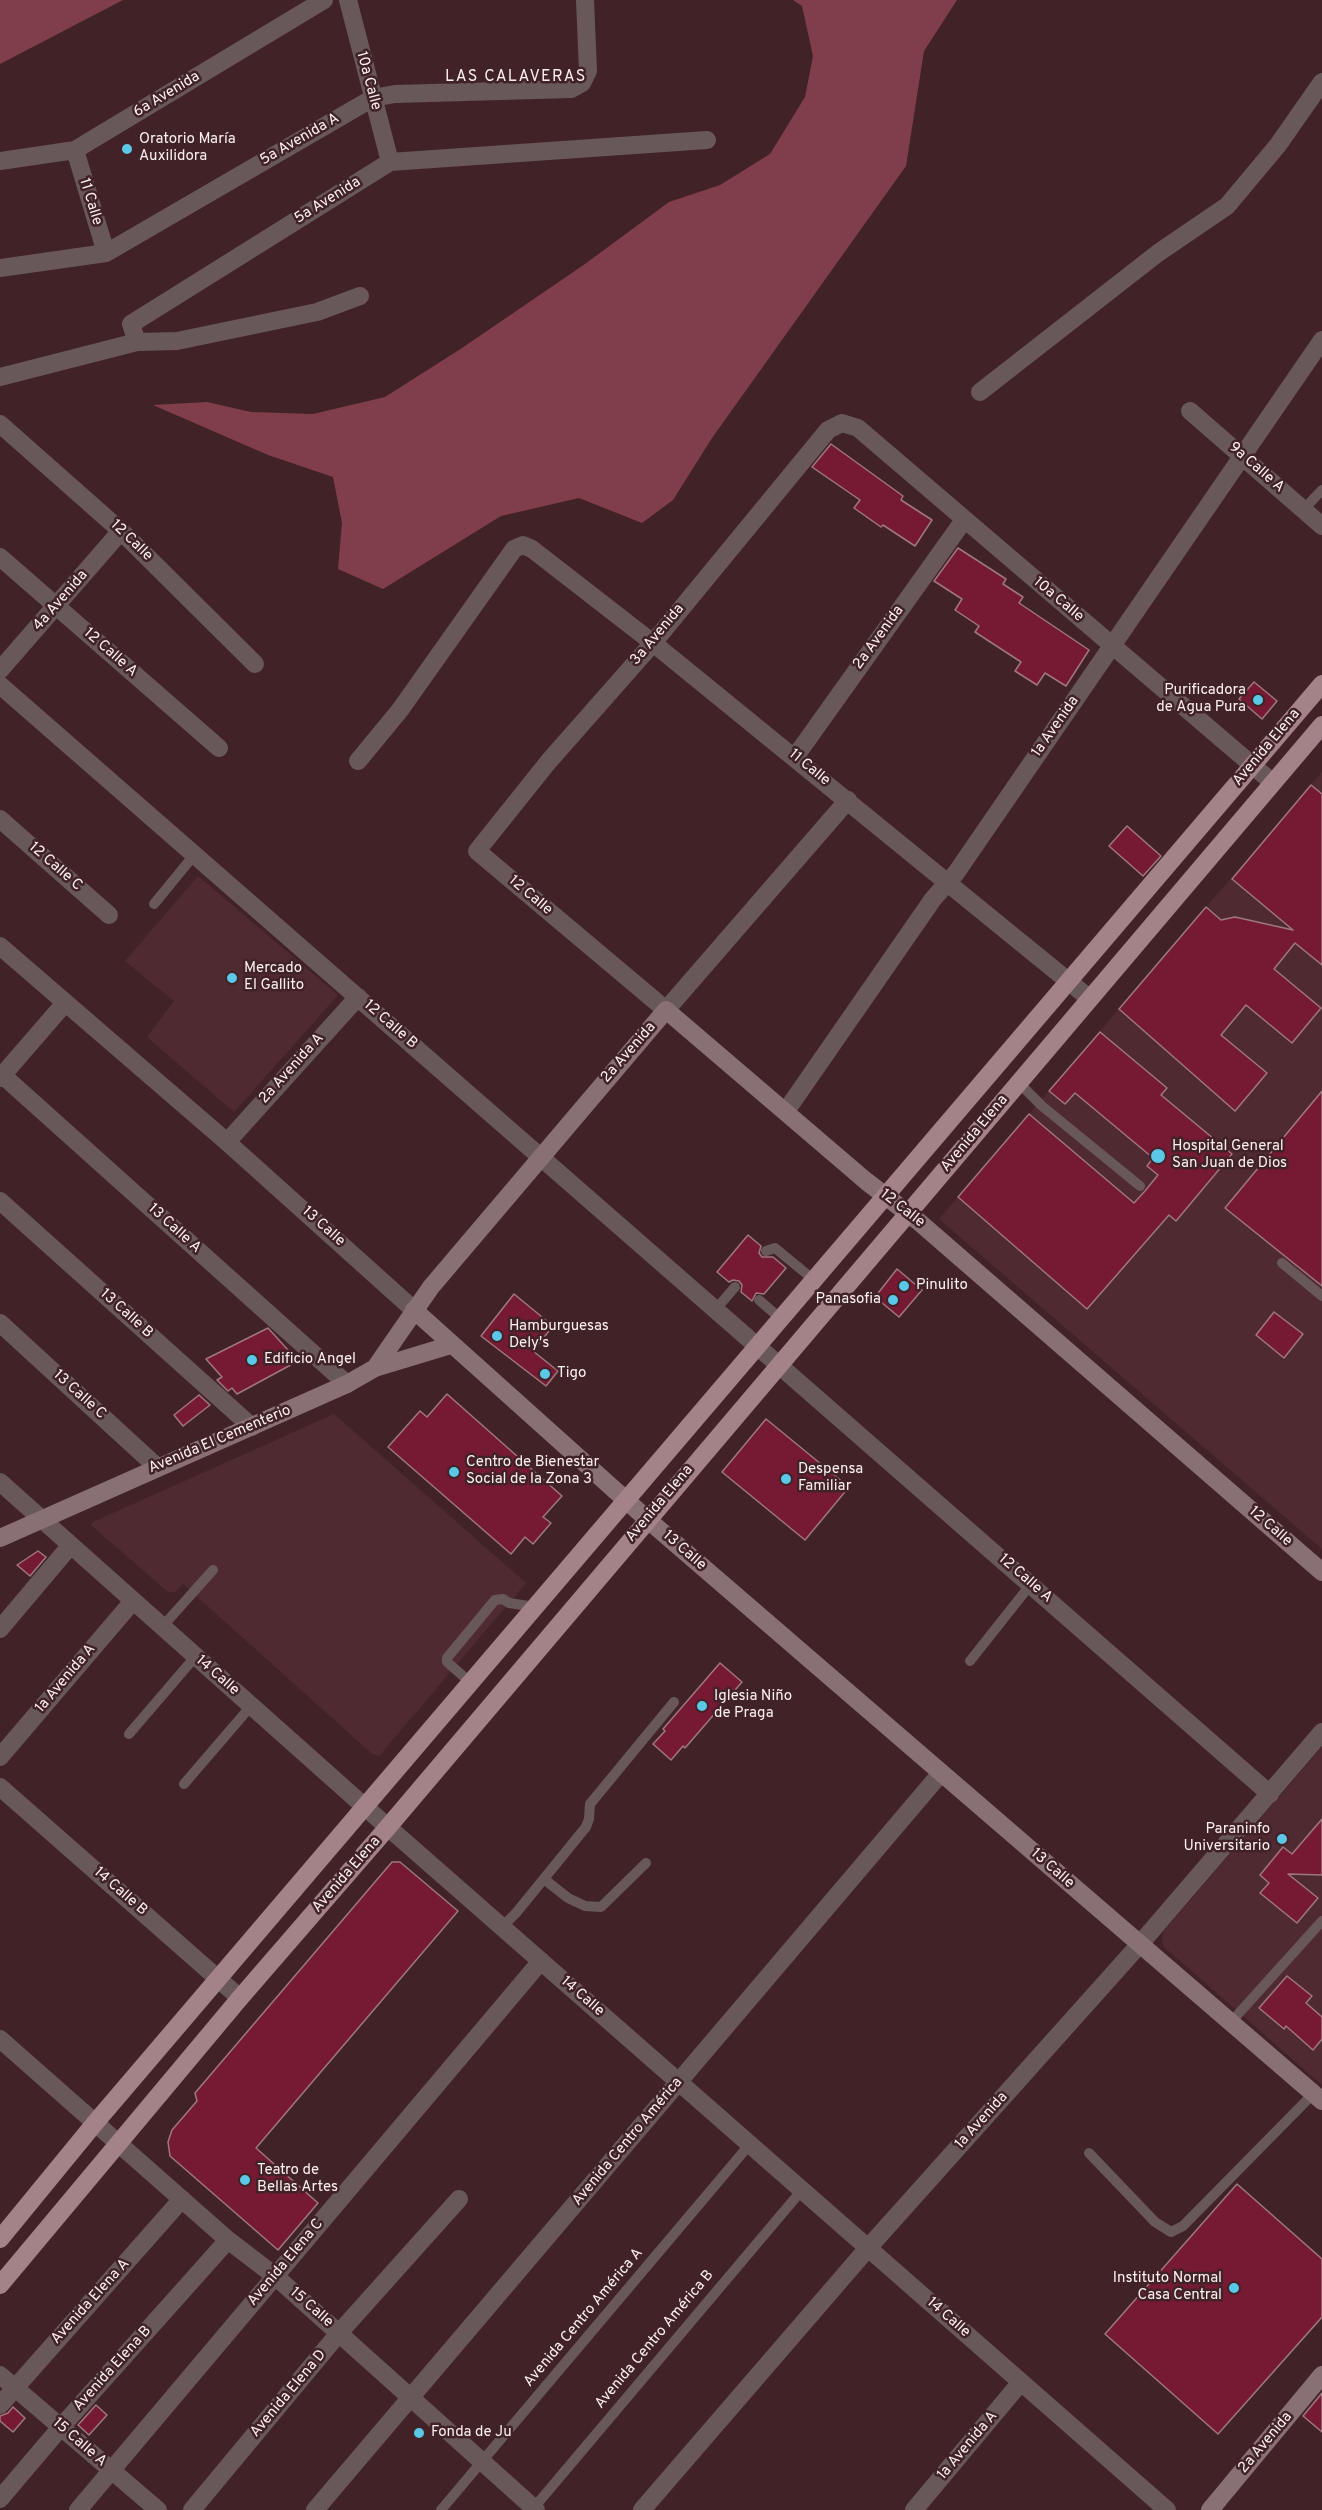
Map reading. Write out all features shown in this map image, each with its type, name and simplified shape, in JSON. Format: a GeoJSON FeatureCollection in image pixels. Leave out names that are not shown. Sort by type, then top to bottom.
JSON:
{"type":"FeatureCollection","features":[{"type":"Feature","properties":{"kind":"main road","name":"Avenida Elena"},"geometry":{"type":"LineString","coordinates":[[0,2239],[95,2123],[1322,684]]}},
{"type":"Feature","properties":{"kind":"main road","name":"Avenida Elena"},"geometry":{"type":"LineString","coordinates":[[0,2285],[240,1998],[388,1827],[1322,725]]}},
{"type":"Feature","properties":{"kind":"main road","name":"12 Calle"},"geometry":{"type":"LineString","coordinates":[[666,1010],[908,1213],[1322,1572]]}},
{"type":"Feature","properties":{"kind":"main road","name":"2a Avenida"},"geometry":{"type":"LineString","coordinates":[[414,1310],[540,1156],[666,1010]]}},
{"type":"Feature","properties":{"kind":"main road","name":"Avenida El Cementerio"},"geometry":{"type":"LineString","coordinates":[[0,1538],[347,1384],[375,1368],[414,1310]]}},
{"type":"Feature","properties":{"kind":"main road","name":"13 Calle"},"geometry":{"type":"LineString","coordinates":[[414,1310],[647,1519],[1317,2098]]}},
{"type":"Feature","properties":{"kind":"main road"},"geometry":{"type":"LineString","coordinates":[[375,1368],[451,1345]]}},
{"type":"Feature","properties":{"kind":"main road","name":"2a Avenida"},"geometry":{"type":"LineString","coordinates":[[1210,2510],[1322,2375]]}},
{"type":"Feature","properties":{"kind":"street","name":"6a Avenida"},"geometry":{"type":"LineString","coordinates":[[0,161],[75,150],[324,0]]}},
{"type":"Feature","properties":{"kind":"street","name":"10a Calle"},"geometry":{"type":"LineString","coordinates":[[348,0],[390,162]]}},
{"type":"Feature","properties":{"kind":"street","name":"5a Avenida A"},"geometry":{"type":"LineString","coordinates":[[0,268],[106,253],[372,98],[394,94],[571,89],[582,83],[588,71],[585,0]]}},
{"type":"Feature","properties":{"kind":"street"},"geometry":{"type":"LineString","coordinates":[[980,393],[1158,253],[1227,206],[1278,145],[1322,82]]}},
{"type":"Feature","properties":{"kind":"street","name":"5a Avenida"},"geometry":{"type":"LineString","coordinates":[[137,342],[131,324],[390,162],[707,140]]}},
{"type":"Feature","properties":{"kind":"street","name":"11 Calle"},"geometry":{"type":"LineString","coordinates":[[75,150],[106,253]]}},
{"type":"Feature","properties":{"kind":"street"},"geometry":{"type":"LineString","coordinates":[[0,377],[137,342],[189,338],[317,312],[360,296]]}},
{"type":"Feature","properties":{"kind":"street","name":"1a Avenida"},"geometry":{"type":"LineString","coordinates":[[786,1112],[1322,340]]}},
{"type":"Feature","properties":{"kind":"street","name":"9a Calle A"},"geometry":{"type":"LineString","coordinates":[[1190,411],[1322,526]]}},
{"type":"Feature","properties":{"kind":"street","name":"10a Calle"},"geometry":{"type":"LineString","coordinates":[[842,423],[858,428],[1272,782]]}},
{"type":"Feature","properties":{"kind":"street","name":"3a Avenida"},"geometry":{"type":"LineString","coordinates":[[477,851],[549,761],[653,643],[828,430],[842,423]]}},
{"type":"Feature","properties":{"kind":"street","name":"12 Calle"},"geometry":{"type":"LineString","coordinates":[[0,424],[121,531],[255,664]]}},
{"type":"Feature","properties":{"kind":"street","name":"2a Avenida"},"geometry":{"type":"LineString","coordinates":[[795,757],[964,520]]}},
{"type":"Feature","properties":{"kind":"street","name":"4a Avenida"},"geometry":{"type":"LineString","coordinates":[[0,670],[121,531]]}},
{"type":"Feature","properties":{"kind":"street","name":"11 Calle"},"geometry":{"type":"LineString","coordinates":[[358,761],[400,710],[514,549],[523,545],[532,549],[653,643],[1089,998]]}},
{"type":"Feature","properties":{"kind":"street","name":"12 Calle A"},"geometry":{"type":"LineString","coordinates":[[0,557],[219,748]]}},
{"type":"Feature","properties":{"kind":"street","name":"12 Calle B"},"geometry":{"type":"LineString","coordinates":[[0,685],[780,1364]]}},
{"type":"Feature","properties":{"kind":"street","name":"2a Avenida"},"geometry":{"type":"LineString","coordinates":[[666,1010],[848,800]]}},
{"type":"Feature","properties":{"kind":"street","name":"12 Calle C"},"geometry":{"type":"LineString","coordinates":[[0,819],[109,915]]}},
{"type":"Feature","properties":{"kind":"street","name":"12 Calle"},"geometry":{"type":"LineString","coordinates":[[477,851],[666,1010]]}},
{"type":"Feature","properties":{"kind":"street","name":"13 Calle"},"geometry":{"type":"LineString","coordinates":[[0,946],[227,1142],[414,1310]]}},
{"type":"Feature","properties":{"kind":"street","name":"2a Avenida A"},"geometry":{"type":"LineString","coordinates":[[227,1142],[358,997]]}},
{"type":"Feature","properties":{"kind":"street"},"geometry":{"type":"LineString","coordinates":[[1,1076],[65,1003]]}},
{"type":"Feature","properties":{"kind":"street","name":"13 Calle A"},"geometry":{"type":"LineString","coordinates":[[1,1076],[347,1384]]}},
{"type":"Feature","properties":{"kind":"street","name":"13 Calle B"},"geometry":{"type":"LineString","coordinates":[[0,1201],[252,1426]]}},
{"type":"Feature","properties":{"kind":"street","name":"13 Calle C"},"geometry":{"type":"LineString","coordinates":[[0,1323],[157,1467]]}},
{"type":"Feature","properties":{"kind":"street","name":"12 Calle A"},"geometry":{"type":"LineString","coordinates":[[780,1364],[1270,1794]]}},
{"type":"Feature","properties":{"kind":"street","name":"14 Calle"},"geometry":{"type":"LineString","coordinates":[[0,1482],[365,1807],[1167,2510]]}},
{"type":"Feature","properties":{"kind":"street"},"geometry":{"type":"LineString","coordinates":[[0,1629],[70,1546]]}},
{"type":"Feature","properties":{"kind":"street","name":"1a Avenida A"},"geometry":{"type":"LineString","coordinates":[[0,1757],[133,1601]]}},
{"type":"Feature","properties":{"kind":"street","name":"1a Avenida"},"geometry":{"type":"LineString","coordinates":[[642,2510],[868,2248],[1140,1944],[1322,1732]]}},
{"type":"Feature","properties":{"kind":"street","name":"Avenida Centro América"},"geometry":{"type":"LineString","coordinates":[[315,2510],[941,1773]]}},
{"type":"Feature","properties":{"kind":"street","name":"14 Calle B"},"geometry":{"type":"LineString","coordinates":[[0,1787],[240,1998]]}},
{"type":"Feature","properties":{"kind":"street","name":"Avenida Elena C"},"geometry":{"type":"LineString","coordinates":[[78,2510],[541,1961]]}},
{"type":"Feature","properties":{"kind":"street","name":"15 Calle"},"geometry":{"type":"LineString","coordinates":[[0,2039],[228,2240],[275,2276],[534,2509]]}},
{"type":"Feature","properties":{"kind":"street","name":"Avenida Elena A"},"geometry":{"type":"LineString","coordinates":[[0,2405],[182,2199]]}},
{"type":"Feature","properties":{"kind":"street","name":"Avenida Elena D"},"geometry":{"type":"LineString","coordinates":[[192,2510],[339,2333],[459,2199]]}},
{"type":"Feature","properties":{"kind":"street","name":"Avenida Elena B"},"geometry":{"type":"LineString","coordinates":[[0,2499],[228,2240]]}},
{"type":"Feature","properties":{"kind":"street","name":"15 Calle A"},"geometry":{"type":"LineString","coordinates":[[0,2376],[158,2510]]}},
{"type":"Feature","properties":{"kind":"street","name":"1a Avenida A"},"geometry":{"type":"LineString","coordinates":[[914,2510],[1021,2382]]}},
{"type":"Feature","properties":{"kind":"lane"},"geometry":{"type":"LineString","coordinates":[[1304,509],[1322,490]]}},
{"type":"Feature","properties":{"kind":"lane"},"geometry":{"type":"LineString","coordinates":[[154,904],[195,854]]}},
{"type":"Feature","properties":{"kind":"lane"},"geometry":{"type":"LineString","coordinates":[[1018,1082],[1042,1106],[1140,1186]]}},
{"type":"Feature","properties":{"kind":"lane"},"geometry":{"type":"LineString","coordinates":[[766,1251],[775,1248],[814,1280]]}},
{"type":"Feature","properties":{"kind":"lane"},"geometry":{"type":"LineString","coordinates":[[1282,1263],[1322,1296]]}},
{"type":"Feature","properties":{"kind":"lane"},"geometry":{"type":"LineString","coordinates":[[716,1309],[735,1287]]}},
{"type":"Feature","properties":{"kind":"lane"},"geometry":{"type":"LineString","coordinates":[[759,1300],[781,1319]]}},
{"type":"Feature","properties":{"kind":"lane"},"geometry":{"type":"LineString","coordinates":[[162,1627],[213,1569]]}},
{"type":"Feature","properties":{"kind":"lane"},"geometry":{"type":"LineString","coordinates":[[970,1661],[1031,1584]]}},
{"type":"Feature","properties":{"kind":"lane"},"geometry":{"type":"LineString","coordinates":[[471,1683],[447,1662],[447,1658],[498,1599],[535,1607]]}},
{"type":"Feature","properties":{"kind":"lane"},"geometry":{"type":"LineString","coordinates":[[129,1734],[195,1657]]}},
{"type":"Feature","properties":{"kind":"lane"},"geometry":{"type":"LineString","coordinates":[[502,1927],[586,1827],[590,1804],[674,1702]]}},
{"type":"Feature","properties":{"kind":"lane"},"geometry":{"type":"LineString","coordinates":[[184,1784],[251,1706]]}},
{"type":"Feature","properties":{"kind":"lane"},"geometry":{"type":"LineString","coordinates":[[544,1879],[568,1898],[585,1906],[601,1907],[646,1863]]}},
{"type":"Feature","properties":{"kind":"lane"},"geometry":{"type":"LineString","coordinates":[[1230,2023],[1322,1921]]}},
{"type":"Feature","properties":{"kind":"lane"},"geometry":{"type":"LineString","coordinates":[[1089,2153],[1155,2222],[1171,2232],[1184,2226],[1317,2098]]}},
{"type":"Feature","properties":{"kind":"lane","name":"Avenida Centro América A"},"geometry":{"type":"LineString","coordinates":[[441,2510],[750,2144]]}},
{"type":"Feature","properties":{"kind":"lane","name":"Avenida Centro América B"},"geometry":{"type":"LineString","coordinates":[[534,2509],[802,2190]]}},
{"type":"Feature","properties":{"kind":"shaded area"},"geometry":{"type":"Polygon","coordinates":[[[0,0],[123,0],[0,64],[0,0]]]}},
{"type":"Feature","properties":{"kind":"shaded area"},"geometry":{"type":"Polygon","coordinates":[[[793,0],[957,0],[924,51],[906,166],[712,438],[673,500],[642,523],[579,498],[501,516],[383,589],[338,569],[342,523],[333,477],[268,455],[153,405],[207,402],[251,412],[313,414],[385,397],[462,348],[585,264],[669,202],[720,185],[770,154],[805,97],[813,56],[802,6],[793,0]]]}},
{"type":"Feature","properties":{"kind":"shaded area","name":"Hospital General San Juan de Dios"},"geometry":{"type":"Polygon","coordinates":[[[1322,772],[1322,1549],[939,1219],[1322,772]]]}},
{"type":"Feature","properties":{"kind":"shaded area","name":"Mercado El Gallito"},"geometry":{"type":"Polygon","coordinates":[[[198,876],[338,995],[234,1112],[147,1037],[174,1001],[125,961],[198,876]]]}},
{"type":"Feature","properties":{"kind":"shaded area"},"geometry":{"type":"Polygon","coordinates":[[[334,1414],[526,1583],[379,1756],[371,1753],[183,1584],[175,1592],[168,1592],[91,1525],[93,1522],[334,1414]]]}},
{"type":"Feature","properties":{"kind":"shaded area","name":"Paraninfo Universitario"},"geometry":{"type":"Polygon","coordinates":[[[1322,1747],[1322,2085],[1163,1946],[1162,1940],[1163,1932],[1322,1747]]]}},
{"type":"Feature","properties":{"kind":"building"},"geometry":{"type":"Polygon","coordinates":[[[831,444],[903,496],[901,500],[932,520],[915,546],[883,525],[881,527],[854,508],[860,500],[812,467],[831,444]]]}},
{"type":"Feature","properties":{"kind":"building"},"geometry":{"type":"Polygon","coordinates":[[[958,548],[1006,579],[1003,584],[1023,597],[1019,603],[1089,650],[1066,686],[1045,673],[1037,685],[1015,671],[1021,662],[975,632],[979,626],[955,610],[962,599],[934,581],[958,548]]]}},
{"type":"Feature","properties":{"kind":"building","name":"Purificadora de Agua Pura"},"geometry":{"type":"Polygon","coordinates":[[[1254,682],[1277,701],[1262,719],[1239,699],[1254,682]]]}},
{"type":"Feature","properties":{"kind":"building"},"geometry":{"type":"Polygon","coordinates":[[[1311,785],[1322,794],[1322,965],[1295,943],[1274,969],[1321,1008],[1292,1043],[1246,1005],[1221,1035],[1267,1073],[1235,1111],[1119,1009],[1206,907],[1221,920],[1235,917],[1293,930],[1232,879],[1311,785]]]}},
{"type":"Feature","properties":{"kind":"building"},"geometry":{"type":"Polygon","coordinates":[[[1127,826],[1161,856],[1143,876],[1109,846],[1127,826]]]}},
{"type":"Feature","properties":{"kind":"building"},"geometry":{"type":"Polygon","coordinates":[[[1100,1032],[1167,1088],[1161,1095],[1232,1154],[1176,1221],[1169,1215],[1087,1309],[958,1197],[1029,1114],[1134,1203],[1145,1191],[1158,1175],[1147,1166],[1153,1158],[1075,1093],[1065,1104],[1049,1091],[1100,1032]]]}},
{"type":"Feature","properties":{"kind":"building"},"geometry":{"type":"Polygon","coordinates":[[[1322,1091],[1322,1286],[1225,1208],[1322,1091]]]}},
{"type":"Feature","properties":{"kind":"building"},"geometry":{"type":"Polygon","coordinates":[[[748,1235],[761,1246],[759,1253],[762,1257],[773,1257],[786,1268],[764,1294],[756,1293],[752,1301],[741,1292],[742,1285],[739,1281],[729,1282],[717,1272],[748,1235]]]}},
{"type":"Feature","properties":{"kind":"building"},"geometry":{"type":"Polygon","coordinates":[[[897,1269],[922,1290],[899,1317],[875,1297],[897,1269]]]}},
{"type":"Feature","properties":{"kind":"building"},"geometry":{"type":"Polygon","coordinates":[[[514,1294],[553,1326],[533,1351],[558,1371],[546,1386],[481,1336],[514,1294]]]}},
{"type":"Feature","properties":{"kind":"building"},"geometry":{"type":"Polygon","coordinates":[[[1274,1312],[1303,1334],[1284,1358],[1256,1335],[1274,1312]]]}},
{"type":"Feature","properties":{"kind":"building","name":"Edificio Angel"},"geometry":{"type":"Polygon","coordinates":[[[268,1328],[298,1361],[237,1394],[232,1388],[228,1391],[217,1380],[222,1377],[206,1359],[268,1328]]]}},
{"type":"Feature","properties":{"kind":"building","name":"Centro de Bienestar Social de la Zona 3"},"geometry":{"type":"Polygon","coordinates":[[[447,1394],[562,1496],[543,1517],[551,1523],[533,1544],[525,1537],[511,1554],[388,1447],[420,1411],[427,1417],[447,1394]]]}},
{"type":"Feature","properties":{"kind":"building"},"geometry":{"type":"Polygon","coordinates":[[[199,1395],[210,1405],[183,1426],[174,1415],[199,1395]]]}},
{"type":"Feature","properties":{"kind":"building","name":"Despensa Familiar"},"geometry":{"type":"Polygon","coordinates":[[[766,1419],[849,1487],[805,1540],[722,1472],[766,1419]]]}},
{"type":"Feature","properties":{"kind":"building"},"geometry":{"type":"Polygon","coordinates":[[[38,1551],[46,1557],[30,1576],[17,1565],[38,1551]]]}},
{"type":"Feature","properties":{"kind":"building","name":"Iglesia Niño de Praga"},"geometry":{"type":"Polygon","coordinates":[[[720,1663],[742,1682],[685,1748],[683,1746],[671,1760],[653,1744],[665,1731],[663,1729],[720,1663]]]}},
{"type":"Feature","properties":{"kind":"building"},"geometry":{"type":"Polygon","coordinates":[[[1322,1819],[1322,1875],[1288,1874],[1318,1898],[1297,1923],[1260,1893],[1269,1883],[1260,1875],[1283,1847],[1292,1854],[1322,1819]]]}},
{"type":"Feature","properties":{"kind":"building"},"geometry":{"type":"Polygon","coordinates":[[[392,1862],[400,1862],[458,1911],[256,2148],[318,2203],[278,2250],[170,2156],[168,2142],[172,2130],[197,2101],[195,2093],[392,1862]]]}},
{"type":"Feature","properties":{"kind":"building"},"geometry":{"type":"Polygon","coordinates":[[[1287,1976],[1312,1996],[1306,2003],[1322,2017],[1322,2039],[1313,2050],[1286,2026],[1284,2029],[1259,2008],[1287,1976]]]}},
{"type":"Feature","properties":{"kind":"building","name":"Instituto Normal Casa Central"},"geometry":{"type":"Polygon","coordinates":[[[1237,2184],[1322,2259],[1322,2317],[1218,2434],[1105,2334],[1237,2184]]]}},
{"type":"Feature","properties":{"kind":"building"},"geometry":{"type":"Polygon","coordinates":[[[1322,2393],[1322,2432],[1303,2416],[1322,2393]]]}},
{"type":"Feature","properties":{"kind":"building"},"geometry":{"type":"Polygon","coordinates":[[[96,2405],[107,2415],[89,2435],[78,2425],[96,2405]]]}},
{"type":"Feature","properties":{"kind":"building"},"geometry":{"type":"Polygon","coordinates":[[[13,2407],[25,2418],[13,2432],[0,2421],[0,2416],[8,2413],[13,2407]]]}},
{"type":"Feature","properties":{"kind":"place","name":"Oratorio María Auxilidora"},"geometry":{"type":"Point","coordinates":[127,149]}},
{"type":"Feature","properties":{"kind":"place","name":"Purificadora de Agua Pura"},"geometry":{"type":"Point","coordinates":[1258,700]}},
{"type":"Feature","properties":{"kind":"place","name":"Mercado El Gallito"},"geometry":{"type":"Point","coordinates":[232,978]}},
{"type":"Feature","properties":{"kind":"place","name":"Hospital General San Juan de Dios"},"geometry":{"type":"Point","coordinates":[1158,1156]}},
{"type":"Feature","properties":{"kind":"place","name":"Pinulito"},"geometry":{"type":"Point","coordinates":[904,1286]}},
{"type":"Feature","properties":{"kind":"place","name":"Panasofia"},"geometry":{"type":"Point","coordinates":[893,1300]}},
{"type":"Feature","properties":{"kind":"place","name":"Hamburguesas Dely's"},"geometry":{"type":"Point","coordinates":[497,1336]}},
{"type":"Feature","properties":{"kind":"place","name":"Edificio Angel"},"geometry":{"type":"Point","coordinates":[252,1360]}},
{"type":"Feature","properties":{"kind":"place","name":"Tigo"},"geometry":{"type":"Point","coordinates":[545,1374]}},
{"type":"Feature","properties":{"kind":"place","name":"Centro de Bienestar Social de la Zona 3"},"geometry":{"type":"Point","coordinates":[454,1472]}},
{"type":"Feature","properties":{"kind":"place","name":"Despensa Familiar"},"geometry":{"type":"Point","coordinates":[786,1479]}},
{"type":"Feature","properties":{"kind":"place","name":"Iglesia Niño de Praga"},"geometry":{"type":"Point","coordinates":[702,1706]}},
{"type":"Feature","properties":{"kind":"place","name":"Paraninfo Universitario"},"geometry":{"type":"Point","coordinates":[1282,1839]}},
{"type":"Feature","properties":{"kind":"place","name":"Teatro de Bellas Artes"},"geometry":{"type":"Point","coordinates":[245,2180]}},
{"type":"Feature","properties":{"kind":"place","name":"Instituto Normal Casa Central"},"geometry":{"type":"Point","coordinates":[1234,2288]}},
{"type":"Feature","properties":{"kind":"place","name":"Fonda de Ju"},"geometry":{"type":"Point","coordinates":[419,2433]}},
{"type":"Feature","properties":{"kind":"district","name":"LAS CALAVERAS"},"geometry":{"type":"Point","coordinates":[516,78]}}]}
